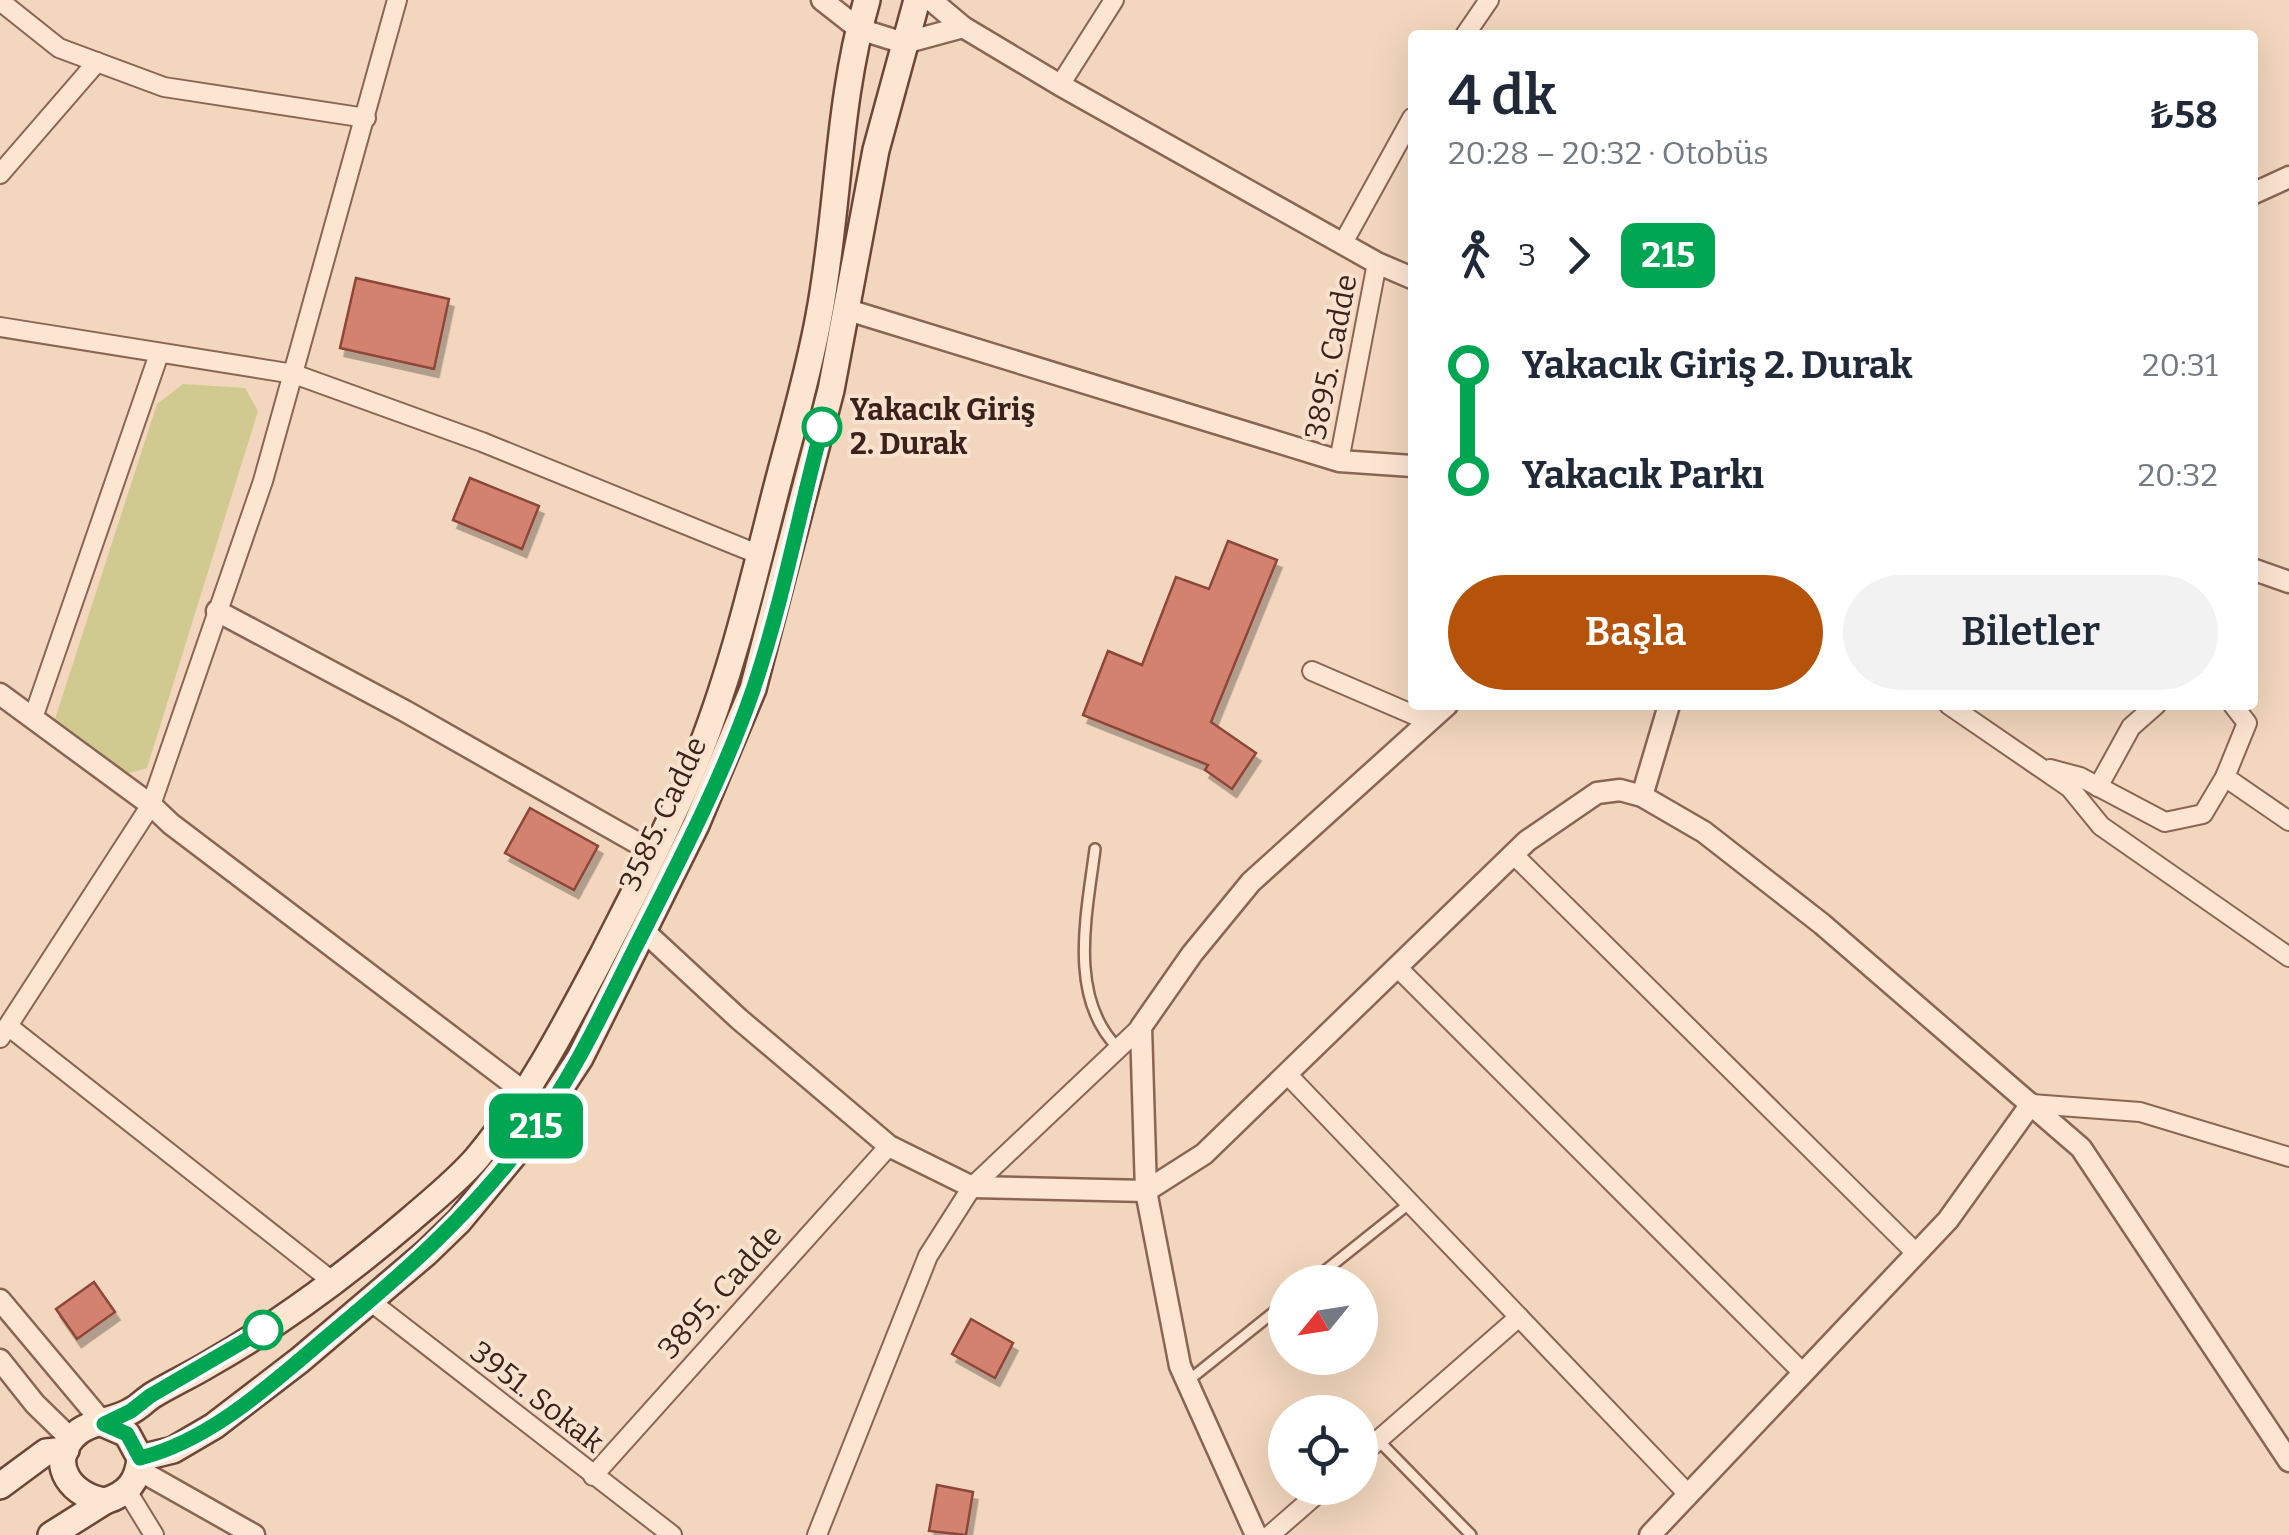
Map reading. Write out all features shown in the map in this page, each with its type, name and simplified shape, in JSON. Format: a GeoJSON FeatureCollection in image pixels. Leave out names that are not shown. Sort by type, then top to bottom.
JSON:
{"type":"FeatureCollection","features":[{"type":"Feature","properties":{"kind":"main road","name":"3585. Cadde"},"geometry":{"type":"LineString","coordinates":[[0,1486],[92,1425],[104,1424],[243,1344],[332,1281],[458,1179],[524,1092],[578,1001],[656,853],[723,687],[820,313],[848,84],[867,0]]}},
{"type":"Feature","properties":{"kind":"main road","name":"3585. Cadde"},"geometry":{"type":"LineString","coordinates":[[52,1535],[128,1480],[214,1426],[370,1301],[459,1221],[527,1139],[580,1058],[718,778],[753,689],[831,390],[876,150],[917,0]]}},
{"type":"Feature","properties":{"kind":"main road"},"geometry":{"type":"LineString","coordinates":[[68,1444],[65,1474],[71,1485],[92,1499],[128,1480],[127,1434],[104,1424]]}},
{"type":"Feature","properties":{"kind":"street"},"geometry":{"type":"LineString","coordinates":[[332,1281],[4,1032],[150,805],[264,481],[397,0]]}},
{"type":"Feature","properties":{"kind":"street"},"geometry":{"type":"LineString","coordinates":[[822,0],[859,29],[904,43],[963,27]]}},
{"type":"Feature","properties":{"kind":"street"},"geometry":{"type":"LineString","coordinates":[[931,0],[963,27],[1060,85],[1377,263],[1408,276]]}},
{"type":"Feature","properties":{"kind":"street"},"geometry":{"type":"LineString","coordinates":[[1060,85],[1114,0]]}},
{"type":"Feature","properties":{"kind":"street"},"geometry":{"type":"LineString","coordinates":[[1468,30],[1489,0]]}},
{"type":"Feature","properties":{"kind":"street"},"geometry":{"type":"LineString","coordinates":[[0,1],[59,48],[164,87],[366,118]]}},
{"type":"Feature","properties":{"kind":"street"},"geometry":{"type":"LineString","coordinates":[[0,174],[97,62]]}},
{"type":"Feature","properties":{"kind":"street","name":"3895. Cadde"},"geometry":{"type":"LineString","coordinates":[[1343,243],[1408,125]]}},
{"type":"Feature","properties":{"kind":"street"},"geometry":{"type":"LineString","coordinates":[[2258,191],[2289,178]]}},
{"type":"Feature","properties":{"kind":"street","name":"3895. Cadde"},"geometry":{"type":"LineString","coordinates":[[1339,462],[1377,263]]}},
{"type":"Feature","properties":{"kind":"street"},"geometry":{"type":"LineString","coordinates":[[848,310],[1339,462],[1408,466]]}},
{"type":"Feature","properties":{"kind":"street"},"geometry":{"type":"LineString","coordinates":[[0,327],[294,374],[482,442],[760,555]]}},
{"type":"Feature","properties":{"kind":"street"},"geometry":{"type":"LineString","coordinates":[[33,718],[159,354]]}},
{"type":"Feature","properties":{"kind":"street"},"geometry":{"type":"LineString","coordinates":[[2258,571],[2289,582]]}},
{"type":"Feature","properties":{"kind":"street"},"geometry":{"type":"LineString","coordinates":[[217,612],[405,711],[656,853]]}},
{"type":"Feature","properties":{"kind":"street"},"geometry":{"type":"LineString","coordinates":[[1312,671],[1428,722]]}},
{"type":"Feature","properties":{"kind":"street"},"geometry":{"type":"LineString","coordinates":[[0,694],[524,1092]]}},
{"type":"Feature","properties":{"kind":"street"},"geometry":{"type":"LineString","coordinates":[[817,1535],[928,1256],[972,1187],[1141,1027],[1192,954],[1251,882],[1441,710]]}},
{"type":"Feature","properties":{"kind":"street"},"geometry":{"type":"LineString","coordinates":[[1642,796],[1668,710]]}},
{"type":"Feature","properties":{"kind":"street"},"geometry":{"type":"LineString","coordinates":[[1955,710],[2070,788],[2101,826],[2289,958]]}},
{"type":"Feature","properties":{"kind":"street"},"geometry":{"type":"LineString","coordinates":[[2098,787],[2131,727],[2150,710]]}},
{"type":"Feature","properties":{"kind":"street"},"geometry":{"type":"LineString","coordinates":[[2035,765],[2080,778],[2165,822],[2203,814],[2225,777],[2248,723],[2237,710]]}},
{"type":"Feature","properties":{"kind":"street"},"geometry":{"type":"LineString","coordinates":[[2225,777],[2289,821]]}},
{"type":"Feature","properties":{"kind":"street"},"geometry":{"type":"LineString","coordinates":[[644,931],[739,1019],[889,1146],[972,1187],[1146,1190],[1204,1154],[1526,841],[1597,793],[1620,790],[1642,796],[1704,832],[1822,924],[2081,1148],[2289,1461]]}},
{"type":"Feature","properties":{"kind":"street"},"geometry":{"type":"LineString","coordinates":[[1513,854],[1916,1253]]}},
{"type":"Feature","properties":{"kind":"street"},"geometry":{"type":"LineString","coordinates":[[1397,967],[1803,1373]]}},
{"type":"Feature","properties":{"kind":"street"},"geometry":{"type":"LineString","coordinates":[[1141,1027],[1146,1190],[1180,1366],[1256,1535]]}},
{"type":"Feature","properties":{"kind":"street"},"geometry":{"type":"LineString","coordinates":[[1287,1074],[1688,1494]]}},
{"type":"Feature","properties":{"kind":"street"},"geometry":{"type":"LineString","coordinates":[[2032,1104],[2140,1112],[2289,1157]]}},
{"type":"Feature","properties":{"kind":"street"},"geometry":{"type":"LineString","coordinates":[[1650,1535],[1948,1220],[2032,1104]]}},
{"type":"Feature","properties":{"kind":"street","name":"3895. Cadde"},"geometry":{"type":"LineString","coordinates":[[592,1476],[889,1146]]}},
{"type":"Feature","properties":{"kind":"street"},"geometry":{"type":"LineString","coordinates":[[0,1300],[104,1424]]}},
{"type":"Feature","properties":{"kind":"street","name":"3951. Sokak"},"geometry":{"type":"LineString","coordinates":[[370,1301],[672,1535]]}},
{"type":"Feature","properties":{"kind":"street"},"geometry":{"type":"LineString","coordinates":[[1378,1440],[1518,1317]]}},
{"type":"Feature","properties":{"kind":"street"},"geometry":{"type":"LineString","coordinates":[[0,1360],[68,1444]]}},
{"type":"Feature","properties":{"kind":"street"},"geometry":{"type":"LineString","coordinates":[[128,1480],[154,1535]]}},
{"type":"Feature","properties":{"kind":"street"},"geometry":{"type":"LineString","coordinates":[[128,1480],[254,1535]]}},
{"type":"Feature","properties":{"kind":"street"},"geometry":{"type":"LineString","coordinates":[[1270,1535],[1304,1505]]}},
{"type":"Feature","properties":{"kind":"lane"},"geometry":{"type":"LineString","coordinates":[[1095,848],[1084,944],[1089,995],[1098,1024],[1118,1048]]}},
{"type":"Feature","properties":{"kind":"lane"},"geometry":{"type":"LineString","coordinates":[[1332,1265],[1410,1203]]}},
{"type":"Feature","properties":{"kind":"lane"},"geometry":{"type":"LineString","coordinates":[[1187,1382],[1268,1317]]}},
{"type":"Feature","properties":{"kind":"lane"},"geometry":{"type":"LineString","coordinates":[[1378,1440],[1471,1535]]}},
{"type":"Feature","properties":{"kind":"shaded area"},"geometry":{"type":"Polygon","coordinates":[[[183,384],[245,388],[258,411],[147,768],[127,774],[54,722],[157,404],[183,384]]]}},
{"type":"Feature","properties":{"kind":"building"},"geometry":{"type":"Polygon","coordinates":[[[356,278],[449,299],[434,369],[340,348],[356,278]]]}},
{"type":"Feature","properties":{"kind":"building"},"geometry":{"type":"Polygon","coordinates":[[[470,478],[539,506],[522,549],[453,520],[470,478]]]}},
{"type":"Feature","properties":{"kind":"building"},"geometry":{"type":"Polygon","coordinates":[[[1228,541],[1277,560],[1211,722],[1256,753],[1232,789],[1205,770],[1208,765],[1083,715],[1108,651],[1142,665],[1176,577],[1209,589],[1228,541]]]}},
{"type":"Feature","properties":{"kind":"building"},"geometry":{"type":"Polygon","coordinates":[[[530,808],[598,846],[574,890],[505,853],[530,808]]]}},
{"type":"Feature","properties":{"kind":"building"},"geometry":{"type":"Polygon","coordinates":[[[94,1282],[115,1312],[77,1339],[56,1309],[94,1282]]]}},
{"type":"Feature","properties":{"kind":"building"},"geometry":{"type":"Polygon","coordinates":[[[971,1319],[1013,1343],[995,1378],[952,1354],[971,1319]]]}},
{"type":"Feature","properties":{"kind":"building"},"geometry":{"type":"Polygon","coordinates":[[[937,1485],[973,1492],[966,1535],[929,1531],[937,1485]]]}},
{"type":"Feature","properties":{"kind":"bus line","name":"215"},"geometry":{"type":"LineString","coordinates":[[263,1330],[104,1424],[127,1434],[140,1458],[173,1450],[214,1426],[300,1360],[426,1252],[459,1221],[527,1139],[580,1058],[737,734],[771,629],[822,427]]}},
{"type":"Feature","properties":{"kind":"place","name":"Yakacık Giriş 2. Durak"},"geometry":{"type":"Point","coordinates":[822,427]}}]}
